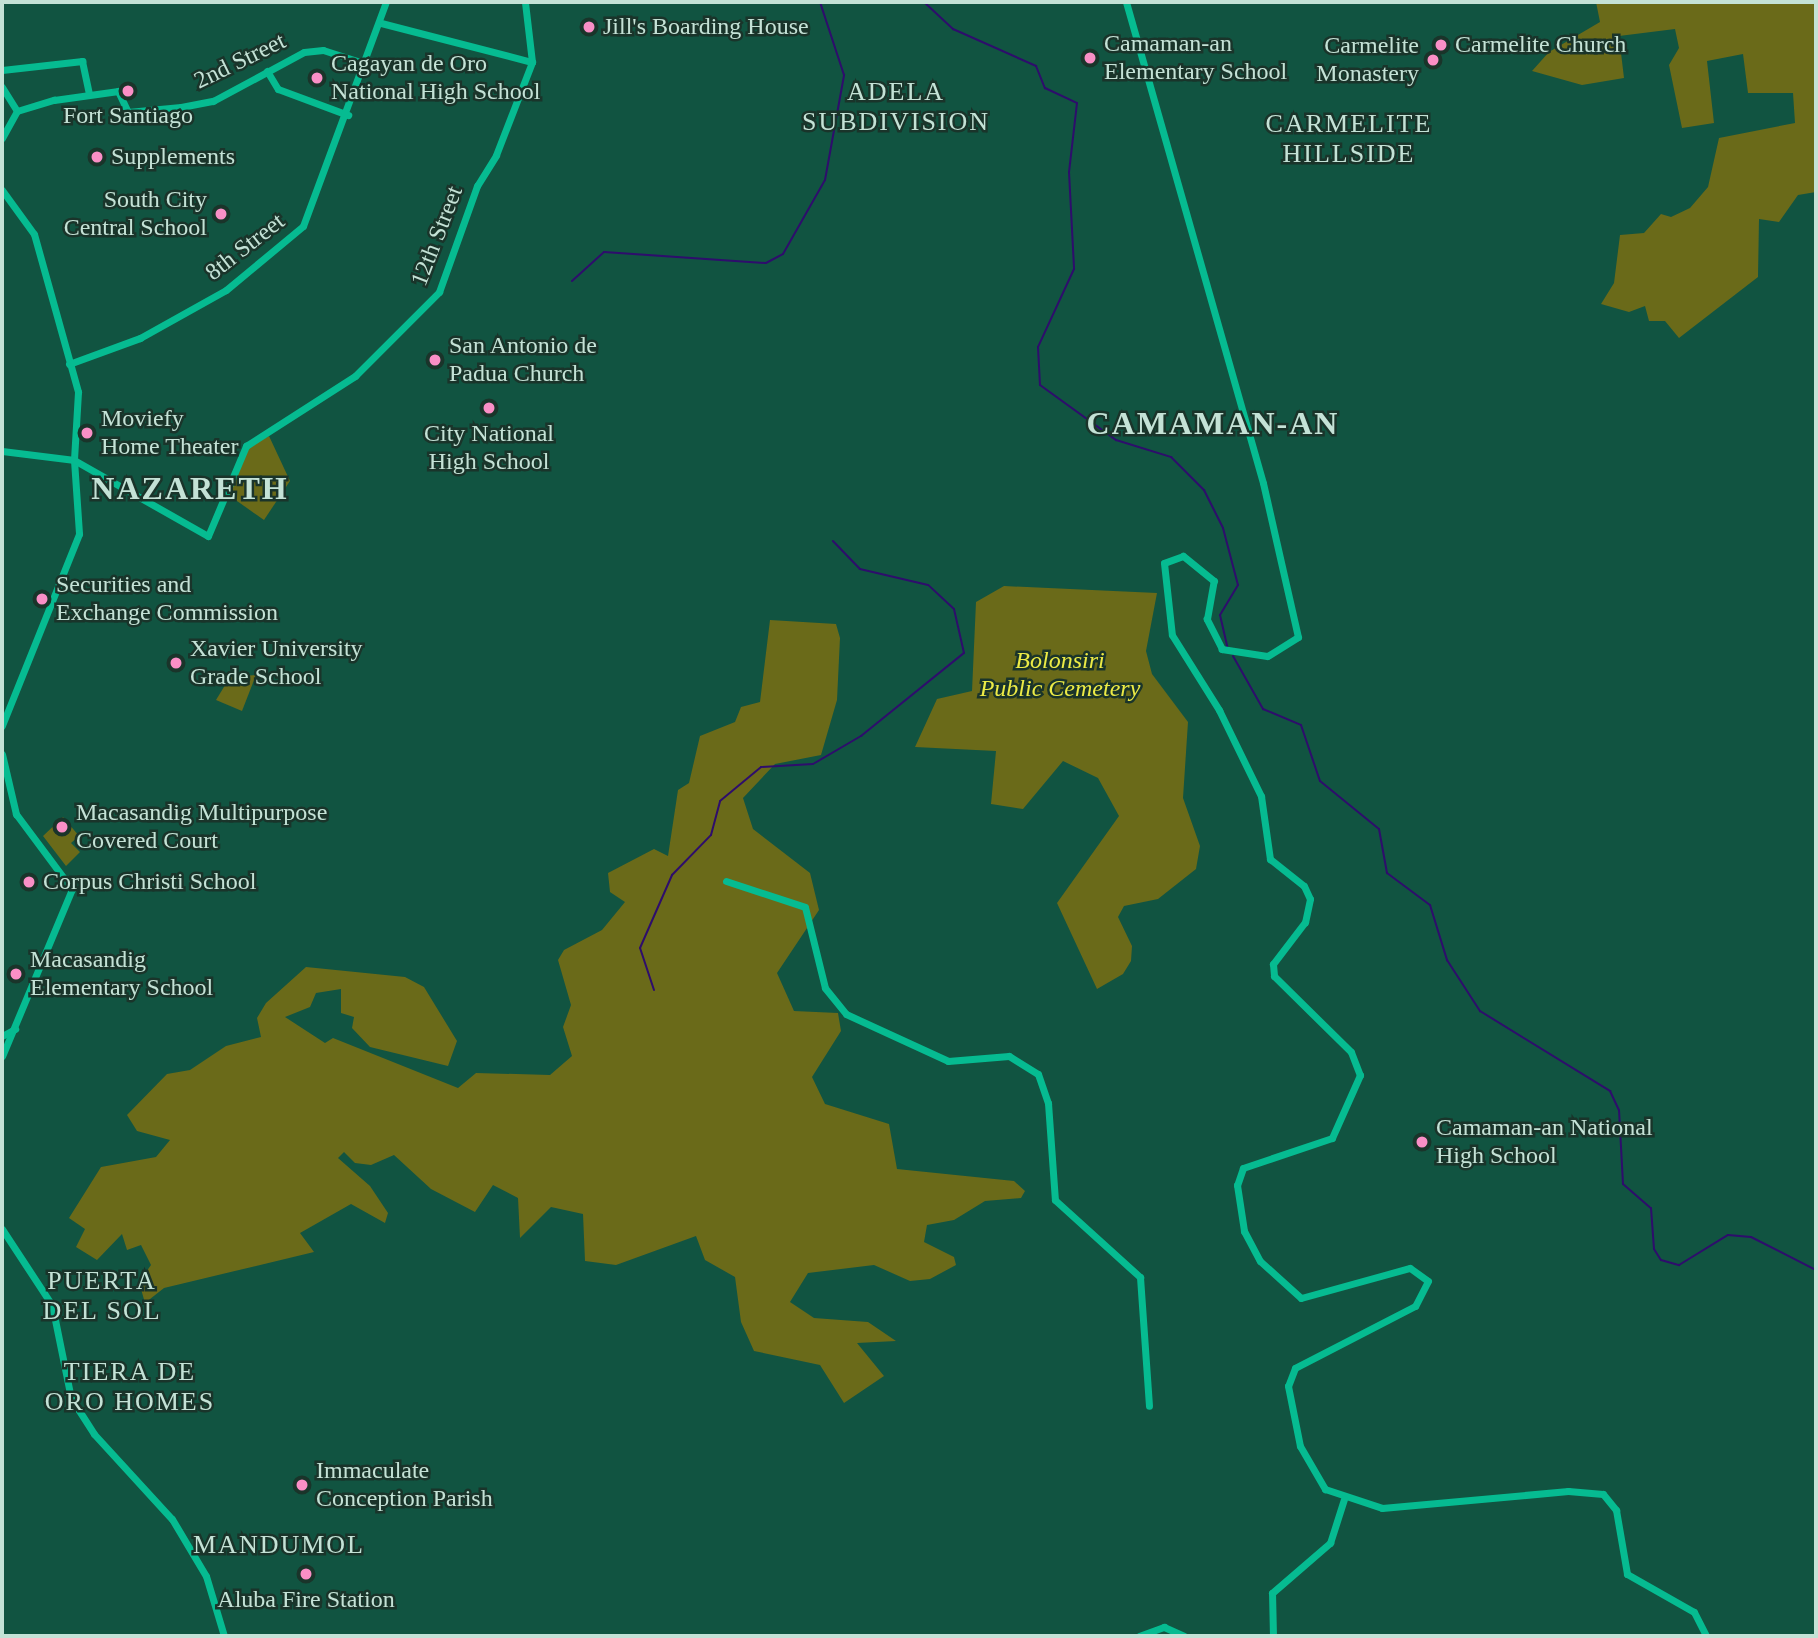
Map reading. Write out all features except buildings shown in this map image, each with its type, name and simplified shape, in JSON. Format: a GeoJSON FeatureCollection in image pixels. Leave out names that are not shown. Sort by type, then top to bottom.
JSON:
{"type":"FeatureCollection","features":[{"type":"Feature","properties":{"kind":"main road","name":"8th Street"},"geometry":{"type":"LineString","coordinates":[[69,364],[108,351],[226,290],[299,230],[311,215],[381,23],[386,2]]}},
{"type":"Feature","properties":{"kind":"main road","name":"12th Street"},"geometry":{"type":"LineString","coordinates":[[74,460],[208,536],[246,446],[355,376],[436,296],[532,62],[525,2]]}},
{"type":"Feature","properties":{"kind":"main road"},"geometry":{"type":"LineString","coordinates":[[1126,2],[1263,483],[1298,632],[1296,643],[1279,653],[1233,655],[1217,646],[1208,626],[1211,575],[1183,556],[1164,564],[1174,642],[1219,710],[1261,796],[1270,859],[1304,886],[1310,899],[1305,922],[1273,964],[1274,976],[1351,1052],[1360,1075],[1332,1138],[1243,1168],[1237,1185],[1247,1240],[1275,1278],[1301,1298],[1410,1268],[1428,1281],[1415,1306],[1352,1335],[1291,1373],[1289,1393],[1303,1453],[1317,1481],[1344,1499],[1396,1510],[1568,1491],[1603,1494],[1616,1510],[1626,1574],[1694,1612],[1706,1636]]}},
{"type":"Feature","properties":{"kind":"main road"},"geometry":{"type":"LineString","coordinates":[[381,23],[532,62]]}},
{"type":"Feature","properties":{"kind":"main road","name":"2nd Street"},"geometry":{"type":"LineString","coordinates":[[89,94],[118,91],[126,99],[128,112],[213,101],[312,50],[366,64]]}},
{"type":"Feature","properties":{"kind":"main road"},"geometry":{"type":"LineString","coordinates":[[2,70],[82,61],[89,94],[54,100],[17,111],[5,136]]}},
{"type":"Feature","properties":{"kind":"main road"},"geometry":{"type":"LineString","coordinates":[[267,71],[278,89],[348,115]]}},
{"type":"Feature","properties":{"kind":"main road"},"geometry":{"type":"LineString","coordinates":[[2,87],[17,111]]}},
{"type":"Feature","properties":{"kind":"main road"},"geometry":{"type":"LineString","coordinates":[[2,190],[34,234],[78,392],[74,460],[78,544],[2,726]]}},
{"type":"Feature","properties":{"kind":"main road"},"geometry":{"type":"LineString","coordinates":[[2,451],[74,460]]}},
{"type":"Feature","properties":{"kind":"main road"},"geometry":{"type":"LineString","coordinates":[[2,754],[16,814],[72,889],[2,1055]]}},
{"type":"Feature","properties":{"kind":"main road"},"geometry":{"type":"LineString","coordinates":[[726,881],[805,907],[825,988],[846,1014],[947,1061],[1009,1056],[1038,1074],[1048,1103],[1055,1200],[1069,1219],[1140,1277],[1149,1406]]}},
{"type":"Feature","properties":{"kind":"main road"},"geometry":{"type":"LineString","coordinates":[[2,1036],[15,1029]]}},
{"type":"Feature","properties":{"kind":"main road"},"geometry":{"type":"LineString","coordinates":[[2,1229],[52,1305],[71,1398],[94,1434],[172,1519],[206,1576],[224,1636]]}},
{"type":"Feature","properties":{"kind":"main road"},"geometry":{"type":"LineString","coordinates":[[1273,1636],[1272,1593],[1330,1543],[1344,1499]]}},
{"type":"Feature","properties":{"kind":"main road"},"geometry":{"type":"LineString","coordinates":[[1139,1636],[1164,1627],[1184,1636]]}},
{"type":"Feature","properties":{"kind":"green space"},"geometry":{"type":"Polygon","coordinates":[[[1596,2],[1816,2],[1816,192],[1798,195],[1779,222],[1759,219],[1758,277],[1679,338],[1665,321],[1649,321],[1645,306],[1629,312],[1601,304],[1614,283],[1620,235],[1644,233],[1661,214],[1671,217],[1690,208],[1708,187],[1719,138],[1795,123],[1793,93],[1748,93],[1743,54],[1707,61],[1714,123],[1682,128],[1669,65],[1679,48],[1675,29],[1619,36],[1624,78],[1582,85],[1532,71],[1549,52],[1600,22],[1596,2]]]}},
{"type":"Feature","properties":{"kind":"green space"},"geometry":{"type":"Polygon","coordinates":[[[269,436],[290,481],[264,520],[227,494],[250,446],[269,436]]]}},
{"type":"Feature","properties":{"kind":"green space","name":"Bolonsiri Public Cemetery"},"geometry":{"type":"Polygon","coordinates":[[[1004,586],[1157,593],[1146,651],[1152,674],[1188,722],[1183,798],[1200,846],[1196,869],[1158,899],[1124,906],[1118,917],[1132,946],[1131,961],[1123,974],[1097,989],[1057,903],[1119,816],[1098,778],[1063,761],[1023,809],[991,804],[996,751],[915,747],[937,699],[972,691],[976,602],[1004,586]]]}},
{"type":"Feature","properties":{"kind":"green space"},"geometry":{"type":"Polygon","coordinates":[[[770,620],[836,624],[840,638],[837,700],[821,755],[775,764],[743,798],[753,829],[810,873],[819,910],[777,973],[794,1011],[838,1013],[841,1031],[812,1077],[825,1104],[889,1124],[897,1169],[1014,1181],[1025,1191],[1021,1198],[985,1201],[954,1220],[927,1225],[924,1242],[954,1257],[956,1265],[930,1279],[910,1281],[874,1265],[808,1273],[790,1302],[814,1318],[868,1322],[896,1341],[857,1343],[884,1376],[844,1403],[820,1365],[754,1351],[741,1322],[735,1277],[705,1260],[696,1236],[616,1265],[585,1261],[583,1214],[551,1207],[520,1238],[518,1198],[493,1185],[475,1212],[431,1189],[394,1155],[371,1165],[355,1163],[344,1152],[338,1158],[370,1186],[388,1213],[385,1223],[351,1204],[300,1233],[314,1252],[164,1288],[145,1303],[139,1282],[151,1265],[141,1245],[127,1250],[122,1234],[97,1260],[76,1247],[85,1229],[69,1218],[101,1167],[156,1157],[170,1140],[137,1131],[127,1115],[167,1074],[190,1070],[226,1046],[261,1037],[257,1018],[266,1003],[306,967],[405,977],[424,987],[457,1041],[448,1066],[370,1047],[352,1028],[354,1017],[341,1013],[341,989],[316,993],[310,1007],[285,1017],[325,1043],[333,1038],[458,1088],[476,1073],[550,1075],[572,1056],[563,1027],[571,1005],[558,960],[564,950],[602,930],[625,902],[610,892],[608,873],[654,849],[668,856],[678,790],[689,783],[700,736],[735,722],[741,707],[760,702],[770,620]]]}},
{"type":"Feature","properties":{"kind":"green space"},"geometry":{"type":"Polygon","coordinates":[[[256,675],[242,711],[216,700],[230,677],[256,675]]]}},
{"type":"Feature","properties":{"kind":"green space","name":"Macasandig Multipurpose Covered Court"},"geometry":{"type":"Polygon","coordinates":[[[63,817],[79,836],[71,843],[80,852],[66,866],[43,836],[63,817]]]}},
{"type":"Feature","properties":{"kind":"waterway"},"geometry":{"type":"LineString","coordinates":[[572,281],[604,252],[766,263],[783,254],[825,180],[844,75],[820,2]]}},
{"type":"Feature","properties":{"kind":"waterway"},"geometry":{"type":"LineString","coordinates":[[924,2],[953,29],[1036,66],[1045,88],[1077,103],[1069,172],[1074,269],[1038,347],[1040,385],[1116,440],[1171,457],[1204,490],[1223,528],[1238,585],[1220,615],[1227,646]]}},
{"type":"Feature","properties":{"kind":"waterway"},"geometry":{"type":"LineString","coordinates":[[654,990],[640,948],[672,875],[711,835],[720,801],[761,767],[813,764],[861,736],[964,653],[954,609],[928,585],[860,569],[833,541]]}},
{"type":"Feature","properties":{"kind":"waterway"},"geometry":{"type":"LineString","coordinates":[[1233,656],[1263,709],[1301,725],[1320,781],[1379,829],[1387,873],[1430,905],[1447,960],[1480,1011],[1610,1091],[1619,1110],[1623,1184],[1651,1208],[1654,1249],[1661,1260],[1679,1265],[1728,1235],[1751,1237],[1816,1270]]}},
{"type":"Feature","properties":{"kind":"place","name":"Jill's Boarding House"},"geometry":{"type":"Point","coordinates":[589,27]}},
{"type":"Feature","properties":{"kind":"place","name":"Carmelite Church"},"geometry":{"type":"Point","coordinates":[1441,45]}},
{"type":"Feature","properties":{"kind":"place","name":"Camaman-an Elementary School"},"geometry":{"type":"Point","coordinates":[1090,58]}},
{"type":"Feature","properties":{"kind":"place","name":"Carmelite Monastery"},"geometry":{"type":"Point","coordinates":[1433,60]}},
{"type":"Feature","properties":{"kind":"place","name":"Cagayan de Oro National High School"},"geometry":{"type":"Point","coordinates":[317,78]}},
{"type":"Feature","properties":{"kind":"place","name":"Fort Santiago"},"geometry":{"type":"Point","coordinates":[128,91]}},
{"type":"Feature","properties":{"kind":"place","name":"Supplements"},"geometry":{"type":"Point","coordinates":[97,157]}},
{"type":"Feature","properties":{"kind":"place","name":"South City Central School"},"geometry":{"type":"Point","coordinates":[221,214]}},
{"type":"Feature","properties":{"kind":"place","name":"San Antonio de Padua Church"},"geometry":{"type":"Point","coordinates":[435,360]}},
{"type":"Feature","properties":{"kind":"place","name":"City National High School"},"geometry":{"type":"Point","coordinates":[489,408]}},
{"type":"Feature","properties":{"kind":"place","name":"Moviefy Home Theater"},"geometry":{"type":"Point","coordinates":[87,433]}},
{"type":"Feature","properties":{"kind":"place","name":"Securities and Exchange Commission"},"geometry":{"type":"Point","coordinates":[42,599]}},
{"type":"Feature","properties":{"kind":"place","name":"Xavier University Grade School"},"geometry":{"type":"Point","coordinates":[176,663]}},
{"type":"Feature","properties":{"kind":"place","name":"Macasandig Multipurpose Covered Court"},"geometry":{"type":"Point","coordinates":[62,827]}},
{"type":"Feature","properties":{"kind":"place","name":"Corpus Christi School"},"geometry":{"type":"Point","coordinates":[29,882]}},
{"type":"Feature","properties":{"kind":"place","name":"Macasandig Elementary School"},"geometry":{"type":"Point","coordinates":[16,974]}},
{"type":"Feature","properties":{"kind":"place","name":"Camaman-an National High School"},"geometry":{"type":"Point","coordinates":[1422,1142]}},
{"type":"Feature","properties":{"kind":"place","name":"Immaculate Conception Parish"},"geometry":{"type":"Point","coordinates":[302,1485]}},
{"type":"Feature","properties":{"kind":"place","name":"Aluba Fire Station"},"geometry":{"type":"Point","coordinates":[306,1574]}},
{"type":"Feature","properties":{"kind":"district","name":"ADELA SUBDIVISION"},"geometry":{"type":"Point","coordinates":[896,107]}},
{"type":"Feature","properties":{"kind":"district","name":"CARMELITE HILLSIDE"},"geometry":{"type":"Point","coordinates":[1349,139]}},
{"type":"Feature","properties":{"kind":"district","name":"CAMAMAN-AN"},"geometry":{"type":"Point","coordinates":[1213,423]}},
{"type":"Feature","properties":{"kind":"district","name":"NAZARETH"},"geometry":{"type":"Point","coordinates":[190,488]}},
{"type":"Feature","properties":{"kind":"district","name":"PUERTA DEL SOL"},"geometry":{"type":"Point","coordinates":[102,1296]}},
{"type":"Feature","properties":{"kind":"district","name":"TIERA DE ORO HOMES"},"geometry":{"type":"Point","coordinates":[130,1387]}},
{"type":"Feature","properties":{"kind":"district","name":"MANDUMOL"},"geometry":{"type":"Point","coordinates":[279,1545]}}]}
